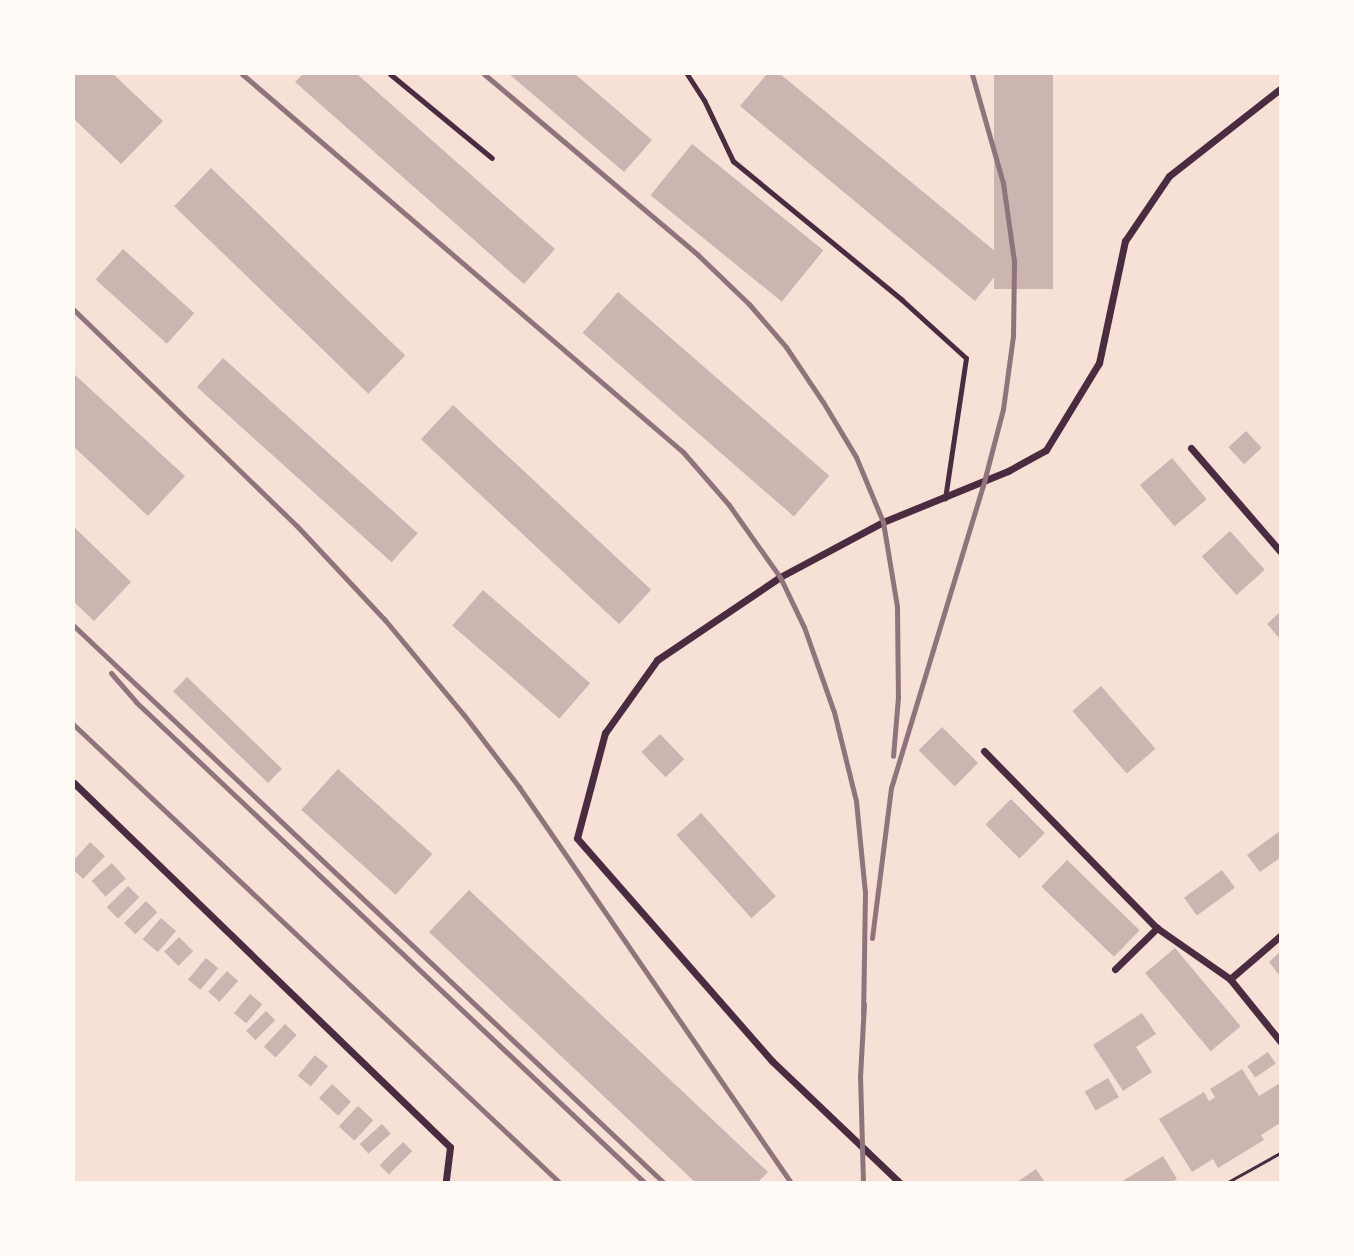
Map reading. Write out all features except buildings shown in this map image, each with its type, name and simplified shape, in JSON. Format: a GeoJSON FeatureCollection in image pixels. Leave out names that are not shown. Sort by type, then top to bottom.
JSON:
{"type":"FeatureCollection","features":[{"type":"Feature","properties":{"kind":"street"},"geometry":{"type":"LineString","coordinates":[[899,1182],[772,1061],[577,838],[605,733],[657,660],[780,577],[883,522],[944,498],[985,478],[1008,471],[1046,450],[1099,363],[1125,241],[1169,176],[1280,89]]}},
{"type":"Feature","properties":{"kind":"street"},"geometry":{"type":"LineString","coordinates":[[1191,448],[1280,551]]}},
{"type":"Feature","properties":{"kind":"street"},"geometry":{"type":"LineString","coordinates":[[984,751],[1157,928],[1230,979],[1280,1041]]}},
{"type":"Feature","properties":{"kind":"street"},"geometry":{"type":"LineString","coordinates":[[74,783],[450,1147],[446,1182]]}},
{"type":"Feature","properties":{"kind":"street"},"geometry":{"type":"LineString","coordinates":[[1115,969],[1157,928]]}},
{"type":"Feature","properties":{"kind":"street"},"geometry":{"type":"LineString","coordinates":[[1230,979],[1280,936]]}},
{"type":"Feature","properties":{"kind":"lane"},"geometry":{"type":"LineString","coordinates":[[390,74],[492,158]]}},
{"type":"Feature","properties":{"kind":"lane"},"geometry":{"type":"LineString","coordinates":[[687,74],[704,100],[733,161],[902,300],[966,358],[944,498]]}},
{"type":"Feature","properties":{"kind":"path"},"geometry":{"type":"LineString","coordinates":[[1228,1182],[1280,1153]]}},
{"type":"Feature","properties":{"kind":"railway"},"geometry":{"type":"LineString","coordinates":[[242,74],[683,452],[729,505],[780,577],[804,627],[834,712],[856,801],[865,892],[863,1015]]}},
{"type":"Feature","properties":{"kind":"railway"},"geometry":{"type":"LineString","coordinates":[[484,74],[698,255],[749,304],[786,347],[856,457],[883,522],[897,607],[898,697],[893,756]]}},
{"type":"Feature","properties":{"kind":"railway"},"geometry":{"type":"LineString","coordinates":[[872,938],[891,788],[985,478],[1003,409],[1013,336],[1014,261],[1003,183],[972,74]]}},
{"type":"Feature","properties":{"kind":"railway"},"geometry":{"type":"LineString","coordinates":[[74,310],[297,526],[385,620],[464,715],[519,787],[790,1182]]}},
{"type":"Feature","properties":{"kind":"railway"},"geometry":{"type":"LineString","coordinates":[[74,626],[663,1182]]}},
{"type":"Feature","properties":{"kind":"railway"},"geometry":{"type":"LineString","coordinates":[[111,673],[136,702],[644,1182]]}},
{"type":"Feature","properties":{"kind":"railway"},"geometry":{"type":"LineString","coordinates":[[74,725],[559,1182]]}},
{"type":"Feature","properties":{"kind":"railway"},"geometry":{"type":"LineString","coordinates":[[863,1182],[860,1077],[864,1004]]}}]}
